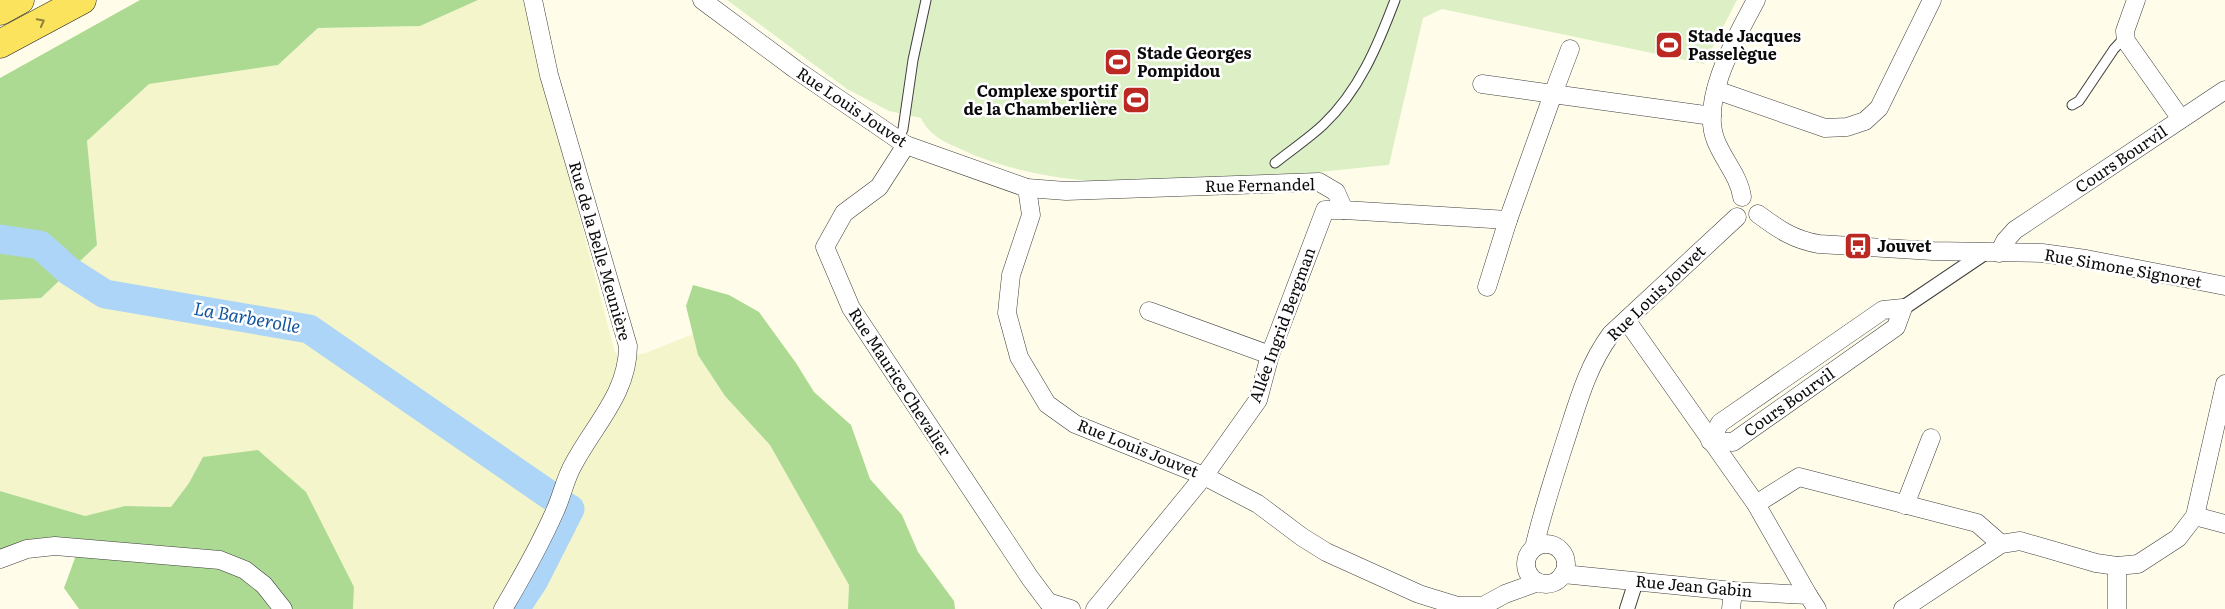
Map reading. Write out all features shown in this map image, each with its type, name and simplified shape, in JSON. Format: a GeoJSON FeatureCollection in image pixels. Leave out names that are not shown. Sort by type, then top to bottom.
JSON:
{"type":"FeatureCollection","features":[{"type":"Feature","properties":{"kind":"main road"},"geometry":{"type":"LineString","coordinates":[[0,11],[20,0]]}},
{"type":"Feature","properties":{"kind":"main road"},"geometry":{"type":"LineString","coordinates":[[0,44],[82,0]]}},
{"type":"Feature","properties":{"kind":"street","name":"Rue de la Belle Meunière"},"geometry":{"type":"LineString","coordinates":[[503,609],[525,572],[556,510],[572,466],[620,388],[628,361],[628,346],[549,75],[533,0]]}},
{"type":"Feature","properties":{"kind":"street","name":"Rue Louis Jouvet"},"geometry":{"type":"LineString","coordinates":[[702,0],[795,69],[903,142],[1027,188],[1031,215],[1011,275],[1007,313],[1019,357],[1047,404],[1075,424],[1204,476],[1258,504],[1302,537],[1326,552],[1419,594],[1458,606],[1482,607],[1532,576]]}},
{"type":"Feature","properties":{"kind":"street"},"geometry":{"type":"LineString","coordinates":[[1742,197],[1740,184],[1715,141],[1712,116],[1716,90],[1729,51],[1756,0]]}},
{"type":"Feature","properties":{"kind":"street"},"geometry":{"type":"LineString","coordinates":[[1716,90],[1825,128],[1847,127],[1865,120],[1879,108],[1932,0]]}},
{"type":"Feature","properties":{"kind":"street"},"geometry":{"type":"LineString","coordinates":[[2136,0],[2125,31],[2126,41],[2181,119]]}},
{"type":"Feature","properties":{"kind":"street"},"geometry":{"type":"LineString","coordinates":[[1487,287],[1508,220],[1570,49]]}},
{"type":"Feature","properties":{"kind":"street"},"geometry":{"type":"LineString","coordinates":[[1482,84],[1712,116]]}},
{"type":"Feature","properties":{"kind":"street","name":"Cours Bourvil"},"geometry":{"type":"LineString","coordinates":[[1710,441],[1733,442],[1896,327],[1903,308],[1993,253],[2015,230],[2225,90]]}},
{"type":"Feature","properties":{"kind":"street","name":"Rue Maurice Chevalier"},"geometry":{"type":"LineString","coordinates":[[903,142],[878,187],[844,213],[824,247],[851,308],[1030,578],[1048,602],[1071,609]]}},
{"type":"Feature","properties":{"kind":"street","name":"Rue Fernandel"},"geometry":{"type":"LineString","coordinates":[[1027,188],[1066,191],[1319,182],[1336,192],[1344,210]]}},
{"type":"Feature","properties":{"kind":"street"},"geometry":{"type":"LineString","coordinates":[[1750,196],[1756,200],[1759,206],[1758,214],[1749,221],[1737,217],[1734,206],[1742,197],[1750,196]]}},
{"type":"Feature","properties":{"kind":"street","name":"Allée Ingrid Bergman"},"geometry":{"type":"LineString","coordinates":[[1095,609],[1204,476],[1258,400],[1270,355],[1325,210],[1344,210]]}},
{"type":"Feature","properties":{"kind":"street"},"geometry":{"type":"LineString","coordinates":[[1344,210],[1508,220]]}},
{"type":"Feature","properties":{"kind":"street","name":"Rue Simone Signoret"},"geometry":{"type":"LineString","coordinates":[[1758,214],[1788,235],[1802,242],[2042,254],[2086,259],[2225,286]]}},
{"type":"Feature","properties":{"kind":"street","name":"Rue Louis Jouvet"},"geometry":{"type":"LineString","coordinates":[[1540,546],[1540,521],[1587,374],[1599,351],[1611,334],[1737,217]]}},
{"type":"Feature","properties":{"kind":"street"},"geometry":{"type":"LineString","coordinates":[[1149,311],[1270,355]]}},
{"type":"Feature","properties":{"kind":"street"},"geometry":{"type":"LineString","coordinates":[[1627,321],[1756,504],[1812,602]]}},
{"type":"Feature","properties":{"kind":"street"},"geometry":{"type":"LineString","coordinates":[[1903,609],[2001,544],[2020,541],[2096,563],[2117,566],[2138,564],[2178,538],[2195,516],[2225,384]]}},
{"type":"Feature","properties":{"kind":"street"},"geometry":{"type":"LineString","coordinates":[[1905,505],[1931,438]]}},
{"type":"Feature","properties":{"kind":"street"},"geometry":{"type":"LineString","coordinates":[[1756,504],[1799,477],[1977,522],[2001,544]]}},
{"type":"Feature","properties":{"kind":"street"},"geometry":{"type":"LineString","coordinates":[[2195,516],[2225,524]]}},
{"type":"Feature","properties":{"kind":"street"},"geometry":{"type":"LineString","coordinates":[[0,558],[27,549],[54,546],[220,560],[246,570],[264,585],[283,609]]}},
{"type":"Feature","properties":{"kind":"street"},"geometry":{"type":"LineString","coordinates":[[1540,546],[1554,546],[1563,555],[1565,562],[1563,574],[1555,582],[1549,584],[1532,576],[1527,557],[1540,546]]}},
{"type":"Feature","properties":{"kind":"street"},"geometry":{"type":"LineString","coordinates":[[2117,566],[2117,609]]}},
{"type":"Feature","properties":{"kind":"street","name":"Rue Jean Gabin"},"geometry":{"type":"LineString","coordinates":[[1563,574],[1734,591],[1812,602]]}},
{"type":"Feature","properties":{"kind":"street"},"geometry":{"type":"LineString","coordinates":[[1627,609],[1636,581]]}},
{"type":"Feature","properties":{"kind":"street"},"geometry":{"type":"LineString","coordinates":[[1731,609],[1734,591]]}},
{"type":"Feature","properties":{"kind":"lane"},"geometry":{"type":"LineString","coordinates":[[903,142],[903,129],[913,60],[926,0]]}},
{"type":"Feature","properties":{"kind":"lane"},"geometry":{"type":"LineString","coordinates":[[1275,163],[1324,124],[1357,83],[1378,43],[1396,0]]}},
{"type":"Feature","properties":{"kind":"lane"},"geometry":{"type":"LineString","coordinates":[[2072,105],[2079,100],[2114,48],[2126,36]]}},
{"type":"Feature","properties":{"kind":"green space"},"geometry":{"type":"Polygon","coordinates":[[[140,0],[478,0],[420,26],[318,28],[278,65],[149,84],[87,141],[97,245],[41,298],[0,300],[0,78],[140,0]]]}},
{"type":"Feature","properties":{"kind":"green space"},"geometry":{"type":"Polygon","coordinates":[[[478,0],[523,0],[615,353],[643,354],[693,334],[698,355],[725,396],[770,445],[849,585],[848,609],[515,609],[534,580],[525,572],[503,609],[353,609],[354,586],[203,457],[189,483],[171,507],[125,506],[85,516],[0,491],[0,300],[41,298],[97,245],[87,141],[149,84],[278,65],[318,28],[420,26],[478,0]]]}},
{"type":"Feature","properties":{"kind":"green space","name":"Complexe sportif de la Chamberlière"},"geometry":{"type":"Polygon","coordinates":[[[727,0],[1737,0],[1704,64],[1442,9],[1423,18],[1389,165],[1230,180],[1118,183],[1064,178],[1013,168],[965,151],[934,135],[921,118],[889,111],[847,89],[727,0]]]}},
{"type":"Feature","properties":{"kind":"green space"},"geometry":{"type":"Polygon","coordinates":[[[693,285],[729,295],[759,312],[796,363],[814,392],[851,425],[870,479],[902,515],[918,552],[954,601],[955,609],[848,609],[849,585],[770,445],[725,396],[698,355],[686,306],[693,285]]]}},
{"type":"Feature","properties":{"kind":"green space"},"geometry":{"type":"Polygon","coordinates":[[[258,450],[306,492],[354,587],[353,609],[79,609],[64,588],[79,547],[0,559],[0,491],[85,516],[125,506],[171,507],[189,483],[203,457],[258,450]]]}},
{"type":"Feature","properties":{"kind":"waterway","name":"La Barberolle"},"geometry":{"type":"LineString","coordinates":[[0,239],[40,245],[69,271],[105,294],[309,329],[551,496]]}},
{"type":"Feature","properties":{"kind":"waterway","name":"La Barberolle"},"geometry":{"type":"LineString","coordinates":[[515,609],[534,580],[570,509],[565,506]]}},
{"type":"Feature","properties":{"kind":"place","name":"Stade Jacques Passelègue"},"geometry":{"type":"Point","coordinates":[1669,45]}},
{"type":"Feature","properties":{"kind":"place","name":"Stade Georges Pompidou"},"geometry":{"type":"Point","coordinates":[1118,62]}},
{"type":"Feature","properties":{"kind":"place","name":"Complexe sportif de la Chamberlière"},"geometry":{"type":"Point","coordinates":[1136,100]}},
{"type":"Feature","properties":{"kind":"place","name":"Jouvet"},"geometry":{"type":"Point","coordinates":[1858,246]}}]}
